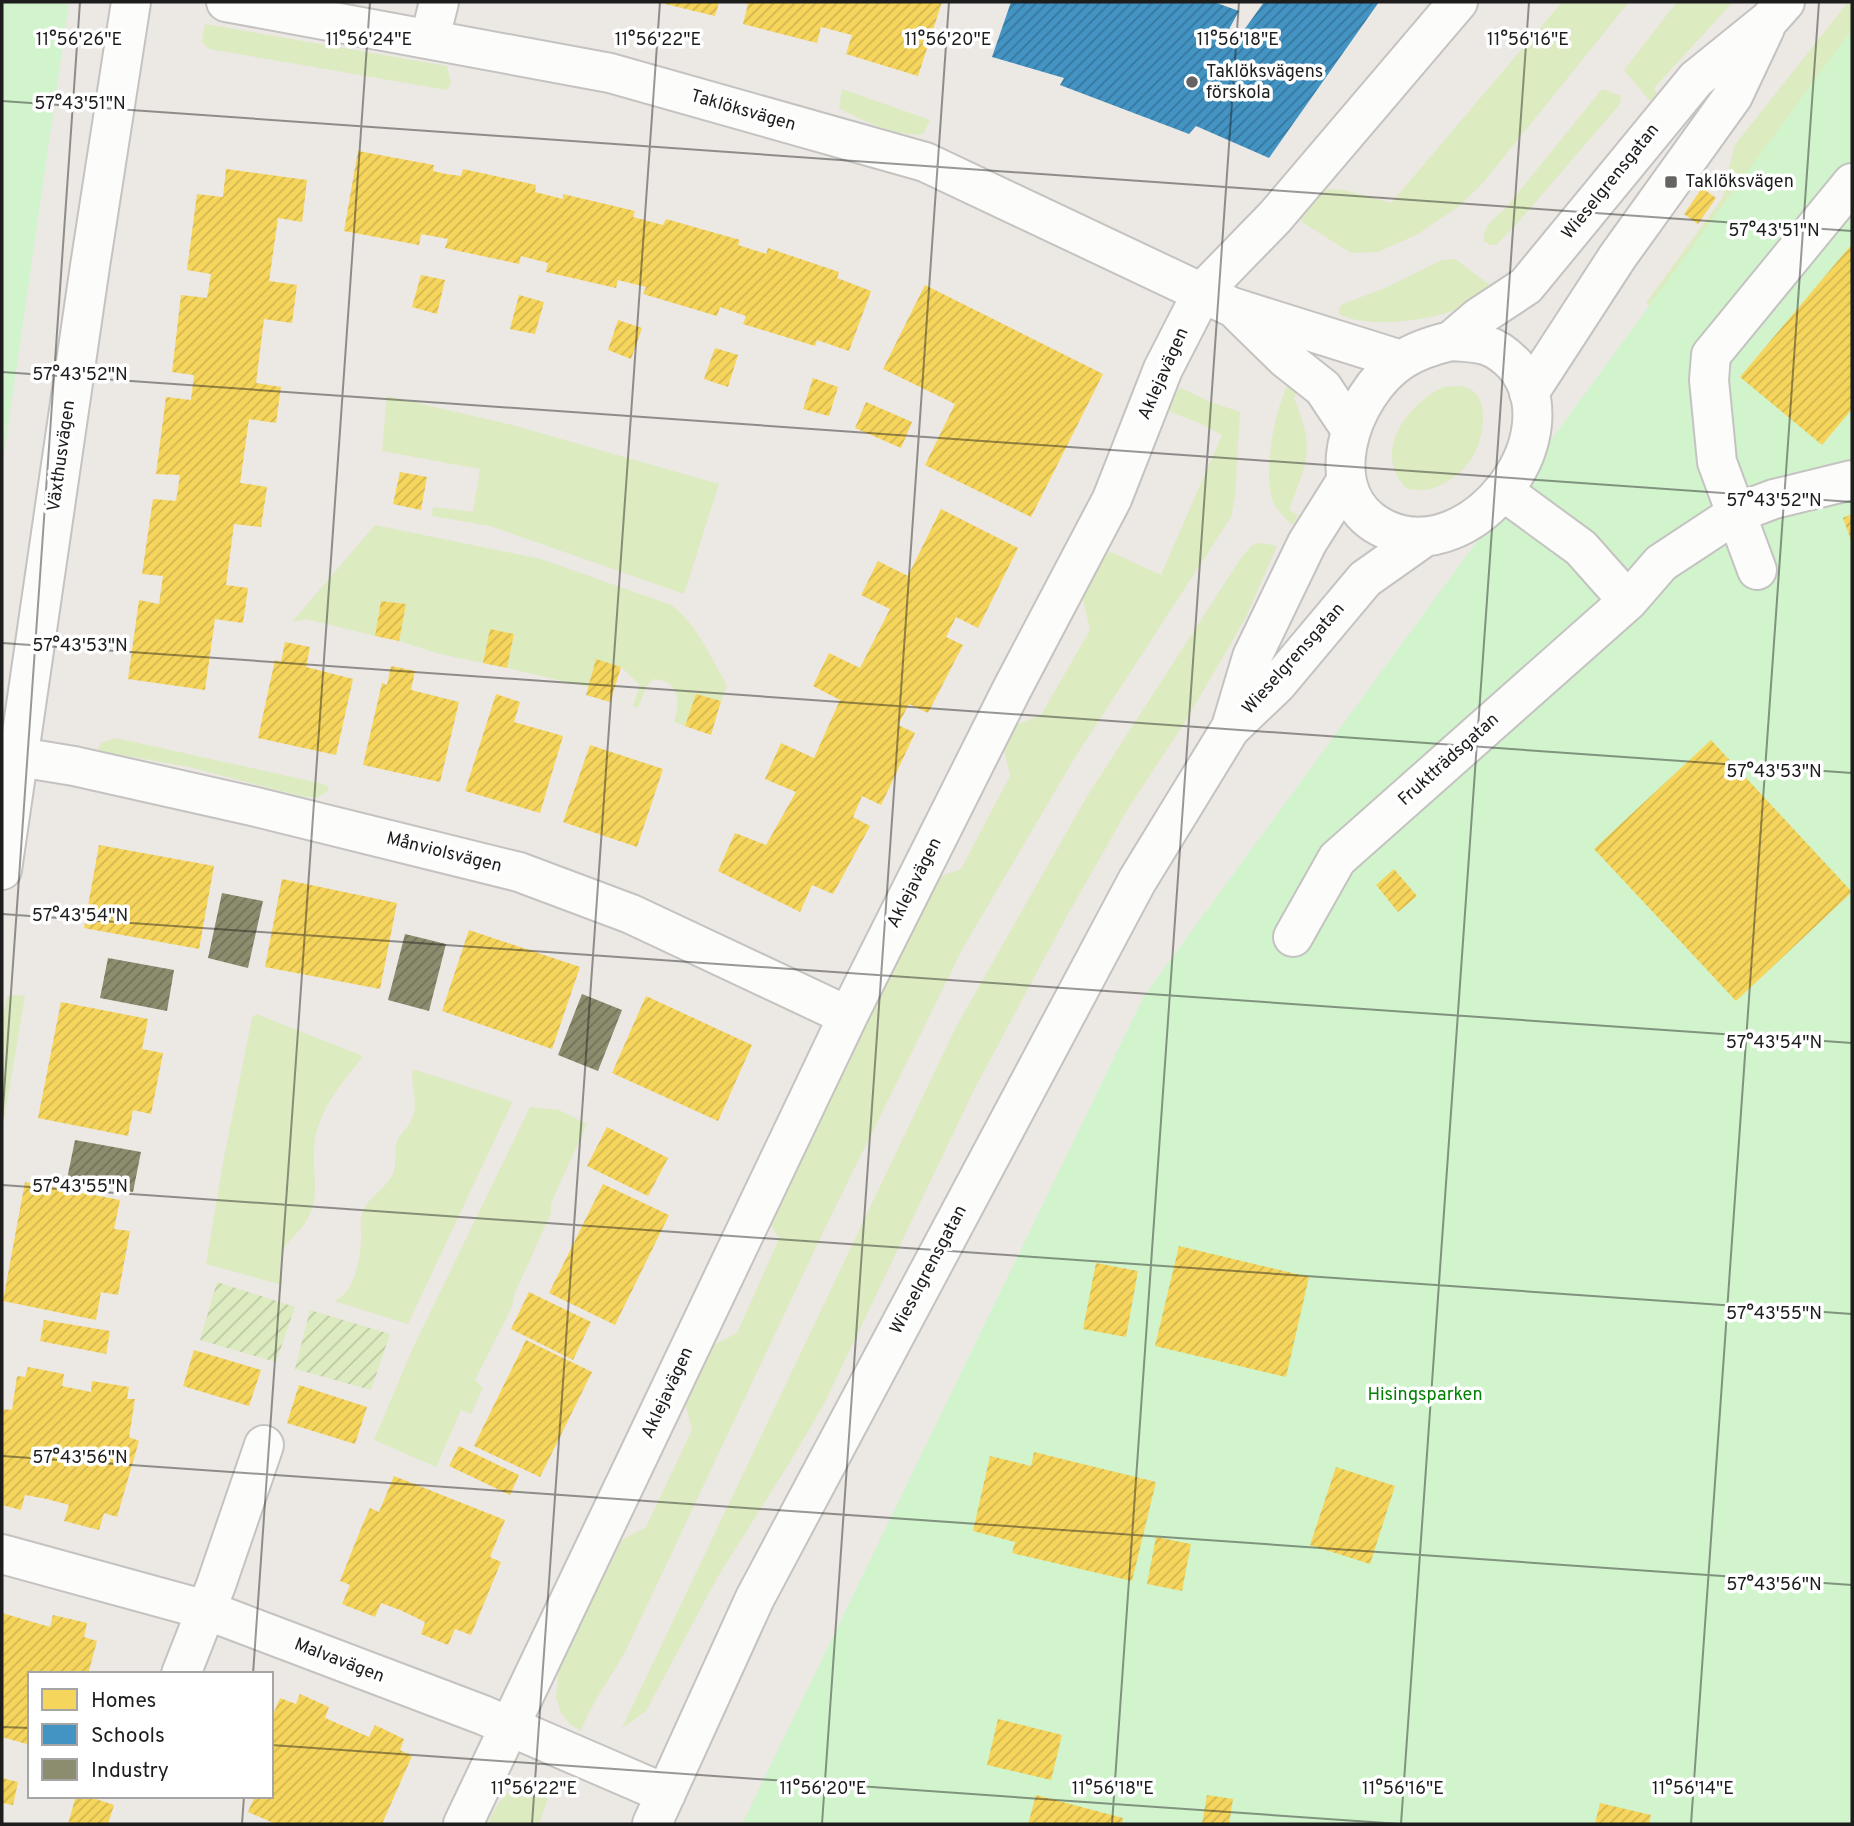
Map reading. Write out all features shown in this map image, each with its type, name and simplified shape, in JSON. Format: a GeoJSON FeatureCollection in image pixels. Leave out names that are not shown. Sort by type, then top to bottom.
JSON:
{"type":"FeatureCollection","features":[{"type":"Feature","properties":{"kind":"street","name":"Växthusvägen"},"geometry":{"type":"LineString","coordinates":[[2,857],[131,2]]}},
{"type":"Feature","properties":{"kind":"street","name":"Taklöksvägen"},"geometry":{"type":"LineString","coordinates":[[226,2],[430,38],[621,76],[925,162],[1217,299],[1402,360]]}},
{"type":"Feature","properties":{"kind":"street"},"geometry":{"type":"LineString","coordinates":[[430,38],[439,2]]}},
{"type":"Feature","properties":{"kind":"street","name":"Aklejavägen"},"geometry":{"type":"LineString","coordinates":[[463,1824],[848,1016],[1012,688],[1112,499],[1163,369],[1275,218],[1458,2]]}},
{"type":"Feature","properties":{"kind":"street","name":"Wieselgrensgatan"},"geometry":{"type":"LineString","coordinates":[[1451,341],[1479,317],[1526,286],[1696,79],[1777,11]]}},
{"type":"Feature","properties":{"kind":"street","name":"Wieselgrensgatan"},"geometry":{"type":"LineString","coordinates":[[1528,393],[1618,256],[1733,96],[1777,11]]}},
{"type":"Feature","properties":{"kind":"street"},"geometry":{"type":"LineString","coordinates":[[1757,570],[1717,462],[1709,380],[1711,355],[1852,183]]}},
{"type":"Feature","properties":{"kind":"street","name":"Taklöksvägen"},"geometry":{"type":"LineString","coordinates":[[1217,299],[1323,388],[1351,430]]}},
{"type":"Feature","properties":{"kind":"street","name":"Wieselgrensgatan"},"geometry":{"type":"LineString","coordinates":[[659,1809],[761,1587],[1137,881],[1230,729],[1252,657],[1307,543],[1346,481],[1351,430],[1366,397],[1376,383],[1402,360],[1431,345],[1451,341],[1488,345],[1507,358],[1523,375],[1531,418],[1530,439],[1523,460],[1503,491],[1482,514],[1464,525],[1443,534],[1423,538],[1403,536],[1370,522],[1358,508],[1346,481]]}},
{"type":"Feature","properties":{"kind":"street","name":"Fruktträdsgatan"},"geometry":{"type":"LineString","coordinates":[[1293,937],[1337,859],[1628,601],[1661,563],[1737,513],[1774,499],[1852,480]]}},
{"type":"Feature","properties":{"kind":"street"},"geometry":{"type":"LineString","coordinates":[[1503,491],[1581,548],[1628,601]]}},
{"type":"Feature","properties":{"kind":"street","name":"Wieselgrensgatan"},"geometry":{"type":"LineString","coordinates":[[1230,729],[1277,684],[1365,579],[1423,538]]}},
{"type":"Feature","properties":{"kind":"street","name":"Månviolsvägen"},"geometry":{"type":"LineString","coordinates":[[19,757],[74,766],[251,806],[519,872],[631,914],[848,1016]]}},
{"type":"Feature","properties":{"kind":"street"},"geometry":{"type":"LineString","coordinates":[[182,1672],[264,1446]]}},
{"type":"Feature","properties":{"kind":"street","name":"Malvavägen"},"geometry":{"type":"LineString","coordinates":[[2,1554],[206,1610],[507,1727],[659,1809]]}},
{"type":"Feature","properties":{"kind":"green space"},"geometry":{"type":"Polygon","coordinates":[[[2,2],[69,2],[2,469],[2,2]]]}},
{"type":"Feature","properties":{"kind":"green space"},"geometry":{"type":"Polygon","coordinates":[[[1562,2],[1629,2],[1482,184],[1458,207],[1418,234],[1378,252],[1351,253],[1302,222],[1300,215],[1327,189],[1344,190],[1391,203],[1562,2]]]}},
{"type":"Feature","properties":{"kind":"green space"},"geometry":{"type":"Polygon","coordinates":[[[1677,2],[1733,2],[1654,88],[1657,95],[1650,101],[1624,70],[1677,2]]]}},
{"type":"Feature","properties":{"kind":"green space"},"geometry":{"type":"Polygon","coordinates":[[[1848,2],[1852,2],[1852,135],[1694,330],[1646,303],[1723,197],[1734,146],[1848,2]]]}},
{"type":"Feature","properties":{"kind":"green space"},"geometry":{"type":"Polygon","coordinates":[[[205,24],[447,66],[451,83],[447,90],[209,49],[202,42],[205,24]]]}},
{"type":"Feature","properties":{"kind":"green space","name":"Hisingsparken"},"geometry":{"type":"Polygon","coordinates":[[[1852,29],[1852,1824],[742,1824],[1144,996],[1852,29]]]}},
{"type":"Feature","properties":{"kind":"green space"},"geometry":{"type":"Polygon","coordinates":[[[842,89],[930,120],[923,134],[913,135],[880,127],[839,108],[842,89]]]}},
{"type":"Feature","properties":{"kind":"green space"},"geometry":{"type":"Polygon","coordinates":[[[1602,89],[1621,96],[1620,104],[1515,226],[1496,245],[1484,241],[1485,231],[1490,223],[1505,209],[1602,89]]]}},
{"type":"Feature","properties":{"kind":"green space"},"geometry":{"type":"Polygon","coordinates":[[[1455,259],[1490,285],[1480,297],[1464,306],[1443,314],[1396,322],[1373,322],[1339,314],[1339,308],[1343,304],[1385,288],[1442,260],[1455,259]]]}},
{"type":"Feature","properties":{"kind":"green space"},"geometry":{"type":"Polygon","coordinates":[[[1288,385],[1297,392],[1294,398],[1307,443],[1301,478],[1289,510],[1298,515],[1293,525],[1281,514],[1272,499],[1269,473],[1278,410],[1288,385]]]}},
{"type":"Feature","properties":{"kind":"green space"},"geometry":{"type":"Polygon","coordinates":[[[1443,387],[1465,387],[1479,399],[1483,419],[1476,450],[1469,463],[1450,480],[1431,489],[1407,489],[1397,475],[1392,460],[1393,445],[1406,418],[1429,395],[1443,387]]]}},
{"type":"Feature","properties":{"kind":"green space"},"geometry":{"type":"Polygon","coordinates":[[[1181,388],[1240,412],[1235,497],[1231,517],[1074,759],[963,948],[825,1228],[626,1650],[581,1731],[570,1724],[561,1713],[556,1697],[559,1668],[622,1540],[646,1527],[692,1430],[685,1402],[710,1347],[737,1333],[779,1239],[769,1221],[936,878],[961,869],[1010,776],[1004,750],[1008,737],[1018,724],[1041,715],[1090,630],[1082,594],[1105,554],[1111,552],[1161,575],[1222,435],[1170,412],[1172,398],[1181,388]]]}},
{"type":"Feature","properties":{"kind":"green space"},"geometry":{"type":"Polygon","coordinates":[[[387,396],[512,425],[719,484],[684,594],[490,526],[432,516],[433,507],[473,512],[480,469],[382,451],[387,396]]]}},
{"type":"Feature","properties":{"kind":"green space"},"geometry":{"type":"Polygon","coordinates":[[[375,525],[541,559],[671,605],[696,632],[727,685],[721,701],[696,694],[685,726],[674,722],[677,700],[674,688],[669,684],[653,679],[646,687],[638,708],[633,706],[640,685],[621,667],[596,660],[588,687],[507,668],[514,635],[490,629],[483,663],[440,654],[399,641],[405,604],[381,601],[375,636],[306,619],[292,622],[375,525]]]}},
{"type":"Feature","properties":{"kind":"green space"},"geometry":{"type":"Polygon","coordinates":[[[1261,543],[1277,546],[1245,619],[1185,722],[1129,807],[1068,914],[974,1090],[824,1404],[717,1578],[646,1711],[622,1728],[956,1027],[1086,798],[1241,558],[1252,545],[1261,543]]]}},
{"type":"Feature","properties":{"kind":"green space"},"geometry":{"type":"Polygon","coordinates":[[[116,738],[319,783],[328,786],[328,791],[316,798],[300,796],[189,767],[99,751],[101,743],[116,738]]]}},
{"type":"Feature","properties":{"kind":"green space"},"geometry":{"type":"Polygon","coordinates":[[[25,996],[2,1132],[2,1024],[7,997],[25,996]]]}},
{"type":"Feature","properties":{"kind":"green space"},"geometry":{"type":"Polygon","coordinates":[[[256,1014],[363,1056],[338,1088],[319,1123],[314,1150],[314,1202],[306,1221],[284,1248],[280,1269],[282,1285],[206,1264],[224,1157],[252,1018],[256,1014]]]}},
{"type":"Feature","properties":{"kind":"green space"},"geometry":{"type":"Polygon","coordinates":[[[413,1069],[512,1103],[408,1324],[334,1301],[347,1291],[352,1283],[359,1257],[362,1214],[368,1202],[391,1177],[395,1167],[397,1143],[413,1116],[413,1069]]]}},
{"type":"Feature","properties":{"kind":"green space"},"geometry":{"type":"Polygon","coordinates":[[[530,1107],[559,1110],[587,1124],[551,1203],[551,1213],[514,1295],[512,1307],[475,1380],[483,1388],[471,1414],[461,1410],[436,1467],[374,1440],[412,1350],[530,1107]]]}},
{"type":"Feature","properties":{"kind":"green space"},"geometry":{"type":"Polygon","coordinates":[[[217,1282],[295,1307],[276,1362],[200,1340],[217,1282]]]}},
{"type":"Feature","properties":{"kind":"green space"},"geometry":{"type":"Polygon","coordinates":[[[310,1310],[390,1334],[371,1390],[295,1369],[310,1310]]]}},
{"type":"Feature","properties":{"kind":"green space"},"geometry":{"type":"Polygon","coordinates":[[[538,1780],[553,1782],[539,1824],[487,1824],[506,1794],[520,1784],[538,1780]]]}},
{"type":"Feature","properties":{"kind":"building: Homes"},"geometry":{"type":"Polygon","coordinates":[[[657,2],[719,2],[715,16],[657,2]]]}},
{"type":"Feature","properties":{"kind":"building: Homes"},"geometry":{"type":"Polygon","coordinates":[[[742,2],[942,2],[918,76],[846,54],[852,35],[821,27],[817,43],[743,24],[748,4],[742,2]]]}},
{"type":"Feature","properties":{"kind":"building: Homes"},"geometry":{"type":"Polygon","coordinates":[[[358,151],[434,165],[433,171],[446,174],[461,176],[463,169],[536,185],[535,192],[563,199],[563,194],[635,211],[633,217],[663,225],[666,219],[740,240],[738,245],[766,254],[768,248],[839,272],[837,278],[871,291],[849,351],[817,340],[815,346],[743,324],[746,316],[720,307],[717,316],[643,294],[646,287],[618,280],[616,288],[546,272],[548,263],[521,256],[519,264],[445,248],[448,239],[421,234],[419,245],[344,231],[358,151]]]}},
{"type":"Feature","properties":{"kind":"building: Homes"},"geometry":{"type":"Polygon","coordinates":[[[226,169],[307,180],[302,222],[278,218],[269,281],[297,285],[292,323],[264,319],[256,383],[281,387],[276,423],[249,419],[240,483],[267,487],[261,527],[234,524],[226,585],[248,588],[243,623],[215,619],[205,690],[128,679],[139,600],[159,604],[163,576],[142,574],[153,499],[176,501],[180,475],[156,474],[166,397],[191,400],[194,375],[172,372],[181,295],[207,298],[211,274],[187,270],[197,194],[223,197],[226,169]]]}},
{"type":"Feature","properties":{"kind":"building: Homes"},"geometry":{"type":"Polygon","coordinates":[[[1702,188],[1716,198],[1698,224],[1684,214],[1702,188]]]}},
{"type":"Feature","properties":{"kind":"building: Homes"},"geometry":{"type":"Polygon","coordinates":[[[1852,244],[1852,409],[1822,445],[1740,377],[1852,244]]]}},
{"type":"Feature","properties":{"kind":"building: Homes"},"geometry":{"type":"Polygon","coordinates":[[[421,275],[445,280],[437,314],[412,307],[421,275]]]}},
{"type":"Feature","properties":{"kind":"building: Homes"},"geometry":{"type":"Polygon","coordinates":[[[925,285],[1103,374],[1031,517],[925,465],[955,404],[883,369],[925,285]]]}},
{"type":"Feature","properties":{"kind":"building: Homes"},"geometry":{"type":"Polygon","coordinates":[[[519,295],[544,302],[535,334],[510,329],[519,295]]]}},
{"type":"Feature","properties":{"kind":"building: Homes"},"geometry":{"type":"Polygon","coordinates":[[[618,320],[642,328],[631,359],[608,350],[618,320]]]}},
{"type":"Feature","properties":{"kind":"building: Homes"},"geometry":{"type":"Polygon","coordinates":[[[715,348],[738,355],[728,387],[704,379],[715,348]]]}},
{"type":"Feature","properties":{"kind":"building: Homes"},"geometry":{"type":"Polygon","coordinates":[[[813,378],[838,387],[829,416],[803,409],[813,378]]]}},
{"type":"Feature","properties":{"kind":"building: Homes"},"geometry":{"type":"Polygon","coordinates":[[[866,402],[912,422],[901,448],[855,428],[866,402]]]}},
{"type":"Feature","properties":{"kind":"building: Homes"},"geometry":{"type":"Polygon","coordinates":[[[400,472],[427,477],[421,510],[393,504],[400,472]]]}},
{"type":"Feature","properties":{"kind":"building: Homes"},"geometry":{"type":"Polygon","coordinates":[[[941,509],[1018,548],[978,628],[956,617],[946,637],[963,645],[928,713],[909,704],[898,725],[915,733],[881,805],[862,796],[853,817],[870,826],[833,894],[812,885],[800,912],[718,871],[735,833],[766,845],[796,792],[765,779],[781,743],[814,758],[840,700],[813,686],[829,653],[860,668],[890,609],[861,595],[878,561],[908,576],[941,509]]]}},
{"type":"Feature","properties":{"kind":"building: Homes"},"geometry":{"type":"Polygon","coordinates":[[[1852,514],[1852,543],[1843,518],[1852,514]]]}},
{"type":"Feature","properties":{"kind":"building: Homes"},"geometry":{"type":"Polygon","coordinates":[[[381,601],[406,604],[399,641],[375,636],[381,601]]]}},
{"type":"Feature","properties":{"kind":"building: Homes"},"geometry":{"type":"Polygon","coordinates":[[[490,629],[514,634],[507,668],[483,663],[490,629]]]}},
{"type":"Feature","properties":{"kind":"building: Homes"},"geometry":{"type":"Polygon","coordinates":[[[285,642],[310,647],[306,667],[353,679],[336,755],[258,738],[275,660],[281,662],[285,642]]]}},
{"type":"Feature","properties":{"kind":"building: Homes"},"geometry":{"type":"Polygon","coordinates":[[[596,659],[621,667],[610,702],[586,695],[596,659]]]}},
{"type":"Feature","properties":{"kind":"building: Homes"},"geometry":{"type":"Polygon","coordinates":[[[391,666],[415,671],[411,690],[459,702],[440,782],[363,765],[382,683],[387,685],[391,666]]]}},
{"type":"Feature","properties":{"kind":"building: Homes"},"geometry":{"type":"Polygon","coordinates":[[[496,694],[520,702],[514,722],[563,736],[540,813],[465,791],[496,694]]]}},
{"type":"Feature","properties":{"kind":"building: Homes"},"geometry":{"type":"Polygon","coordinates":[[[696,694],[721,701],[711,735],[685,726],[696,694]]]}},
{"type":"Feature","properties":{"kind":"building: Homes"},"geometry":{"type":"Polygon","coordinates":[[[1711,740],[1852,892],[1736,1001],[1594,849],[1711,740]]]}},
{"type":"Feature","properties":{"kind":"building: Homes"},"geometry":{"type":"Polygon","coordinates":[[[590,745],[663,769],[637,847],[563,822],[590,745]]]}},
{"type":"Feature","properties":{"kind":"building: Homes"},"geometry":{"type":"Polygon","coordinates":[[[99,845],[214,866],[199,949],[84,928],[99,845]]]}},
{"type":"Feature","properties":{"kind":"building: Homes"},"geometry":{"type":"Polygon","coordinates":[[[1394,869],[1417,896],[1398,912],[1376,885],[1394,869]]]}},
{"type":"Feature","properties":{"kind":"building: Homes"},"geometry":{"type":"Polygon","coordinates":[[[282,879],[397,903],[380,989],[265,967],[282,879]]]}},
{"type":"Feature","properties":{"kind":"building: Homes"},"geometry":{"type":"Polygon","coordinates":[[[469,930],[580,967],[552,1049],[442,1011],[469,930]]]}},
{"type":"Feature","properties":{"kind":"building: Homes"},"geometry":{"type":"Polygon","coordinates":[[[646,996],[752,1045],[718,1121],[612,1073],[646,996]]]}},
{"type":"Feature","properties":{"kind":"building: Homes"},"geometry":{"type":"Polygon","coordinates":[[[61,1002],[148,1019],[142,1049],[163,1053],[151,1114],[133,1110],[128,1136],[38,1118],[61,1002]]]}},
{"type":"Feature","properties":{"kind":"building: Homes"},"geometry":{"type":"Polygon","coordinates":[[[607,1127],[668,1158],[648,1196],[587,1166],[607,1127]]]}},
{"type":"Feature","properties":{"kind":"building: Homes"},"geometry":{"type":"Polygon","coordinates":[[[25,1182],[120,1200],[114,1229],[130,1231],[118,1295],[101,1292],[96,1320],[3,1301],[25,1182]]]}},
{"type":"Feature","properties":{"kind":"building: Homes"},"geometry":{"type":"Polygon","coordinates":[[[603,1184],[669,1215],[615,1325],[549,1293],[603,1184]]]}},
{"type":"Feature","properties":{"kind":"building: Homes"},"geometry":{"type":"Polygon","coordinates":[[[1179,1246],[1309,1277],[1286,1377],[1155,1346],[1179,1246]]]}},
{"type":"Feature","properties":{"kind":"building: Homes"},"geometry":{"type":"Polygon","coordinates":[[[1096,1263],[1138,1271],[1126,1337],[1083,1329],[1096,1263]]]}},
{"type":"Feature","properties":{"kind":"building: Homes"},"geometry":{"type":"Polygon","coordinates":[[[529,1292],[591,1322],[573,1360],[511,1329],[529,1292]]]}},
{"type":"Feature","properties":{"kind":"building: Homes"},"geometry":{"type":"Polygon","coordinates":[[[44,1320],[110,1331],[106,1354],[40,1341],[44,1320]]]}},
{"type":"Feature","properties":{"kind":"building: Homes"},"geometry":{"type":"Polygon","coordinates":[[[526,1340],[592,1372],[540,1477],[474,1446],[526,1340]]]}},
{"type":"Feature","properties":{"kind":"building: Homes"},"geometry":{"type":"Polygon","coordinates":[[[194,1350],[261,1370],[249,1406],[183,1386],[194,1350]]]}},
{"type":"Feature","properties":{"kind":"building: Homes"},"geometry":{"type":"Polygon","coordinates":[[[28,1367],[64,1374],[62,1386],[91,1392],[92,1381],[129,1387],[127,1399],[135,1399],[129,1437],[139,1441],[117,1517],[104,1513],[99,1530],[64,1521],[69,1505],[47,1499],[25,1495],[21,1510],[2,1505],[2,1409],[12,1410],[17,1376],[25,1377],[28,1367]]]}},
{"type":"Feature","properties":{"kind":"building: Homes"},"geometry":{"type":"Polygon","coordinates":[[[299,1385],[367,1407],[355,1444],[287,1423],[299,1385]]]}},
{"type":"Feature","properties":{"kind":"building: Homes"},"geometry":{"type":"Polygon","coordinates":[[[459,1446],[519,1475],[510,1495],[449,1466],[459,1446]]]}},
{"type":"Feature","properties":{"kind":"building: Homes"},"geometry":{"type":"Polygon","coordinates":[[[1034,1452],[1156,1482],[1132,1581],[1012,1553],[1015,1542],[973,1531],[990,1456],[1031,1466],[1034,1452]]]}},
{"type":"Feature","properties":{"kind":"building: Homes"},"geometry":{"type":"Polygon","coordinates":[[[1336,1467],[1395,1486],[1370,1564],[1310,1545],[1336,1467]]]}},
{"type":"Feature","properties":{"kind":"building: Homes"},"geometry":{"type":"Polygon","coordinates":[[[394,1476],[505,1520],[490,1557],[501,1562],[471,1635],[455,1629],[448,1645],[421,1634],[425,1622],[400,1610],[381,1603],[375,1617],[342,1604],[350,1585],[340,1581],[362,1526],[370,1508],[379,1512],[394,1476]]]}},
{"type":"Feature","properties":{"kind":"building: Homes"},"geometry":{"type":"Polygon","coordinates":[[[1156,1537],[1191,1544],[1182,1591],[1147,1584],[1156,1537]]]}},
{"type":"Feature","properties":{"kind":"building: Homes"},"geometry":{"type":"Polygon","coordinates":[[[2,1613],[50,1627],[53,1615],[87,1623],[84,1637],[97,1641],[89,1672],[28,1672],[28,1744],[2,1737],[2,1613]]]}},
{"type":"Feature","properties":{"kind":"building: Homes"},"geometry":{"type":"Polygon","coordinates":[[[300,1694],[329,1707],[325,1718],[369,1737],[375,1725],[404,1739],[400,1750],[412,1756],[382,1824],[276,1824],[248,1812],[254,1798],[273,1798],[273,1714],[280,1698],[296,1704],[300,1694]]]}},
{"type":"Feature","properties":{"kind":"building: Homes"},"geometry":{"type":"Polygon","coordinates":[[[998,1719],[1062,1735],[1051,1780],[987,1765],[998,1719]]]}},
{"type":"Feature","properties":{"kind":"building: Homes"},"geometry":{"type":"Polygon","coordinates":[[[2,1778],[18,1782],[13,1805],[2,1803],[2,1778]]]}},
{"type":"Feature","properties":{"kind":"building: Homes"},"geometry":{"type":"Polygon","coordinates":[[[1036,1795],[1123,1818],[1122,1824],[1028,1824],[1036,1795]]]}},
{"type":"Feature","properties":{"kind":"building: Homes"},"geometry":{"type":"Polygon","coordinates":[[[1207,1795],[1233,1799],[1229,1824],[1202,1824],[1207,1795]]]}},
{"type":"Feature","properties":{"kind":"building: Homes"},"geometry":{"type":"Polygon","coordinates":[[[75,1798],[93,1798],[114,1805],[108,1824],[68,1824],[75,1798]]]}},
{"type":"Feature","properties":{"kind":"building: Homes"},"geometry":{"type":"Polygon","coordinates":[[[1600,1803],[1651,1815],[1649,1824],[1595,1824],[1600,1803]]]}},
{"type":"Feature","properties":{"kind":"building: Schools","name":"Taklöksvägens förskola"},"geometry":{"type":"Polygon","coordinates":[[[1011,2],[1214,2],[1239,11],[1228,31],[1239,37],[1264,2],[1379,2],[1269,158],[1196,126],[1189,134],[1060,85],[1064,78],[992,57],[1011,2]]]}},
{"type":"Feature","properties":{"kind":"building: Industry"},"geometry":{"type":"Polygon","coordinates":[[[222,893],[263,901],[248,968],[208,958],[222,893]]]}},
{"type":"Feature","properties":{"kind":"building: Industry"},"geometry":{"type":"Polygon","coordinates":[[[405,934],[446,944],[429,1011],[388,1000],[405,934]]]}},
{"type":"Feature","properties":{"kind":"building: Industry"},"geometry":{"type":"Polygon","coordinates":[[[108,958],[174,970],[167,1011],[100,998],[108,958]]]}},
{"type":"Feature","properties":{"kind":"building: Industry"},"geometry":{"type":"Polygon","coordinates":[[[582,994],[622,1010],[598,1071],[558,1055],[582,994]]]}},
{"type":"Feature","properties":{"kind":"building: Industry"},"geometry":{"type":"Polygon","coordinates":[[[75,1140],[141,1152],[133,1192],[67,1179],[75,1140]]]}},
{"type":"Feature","properties":{"kind":"place","name":"Taklöksvägens förskola"},"geometry":{"type":"Point","coordinates":[1192,82]}},
{"type":"Feature","properties":{"kind":"place","name":"Taklöksvägen"},"geometry":{"type":"Point","coordinates":[1671,182]}}]}
